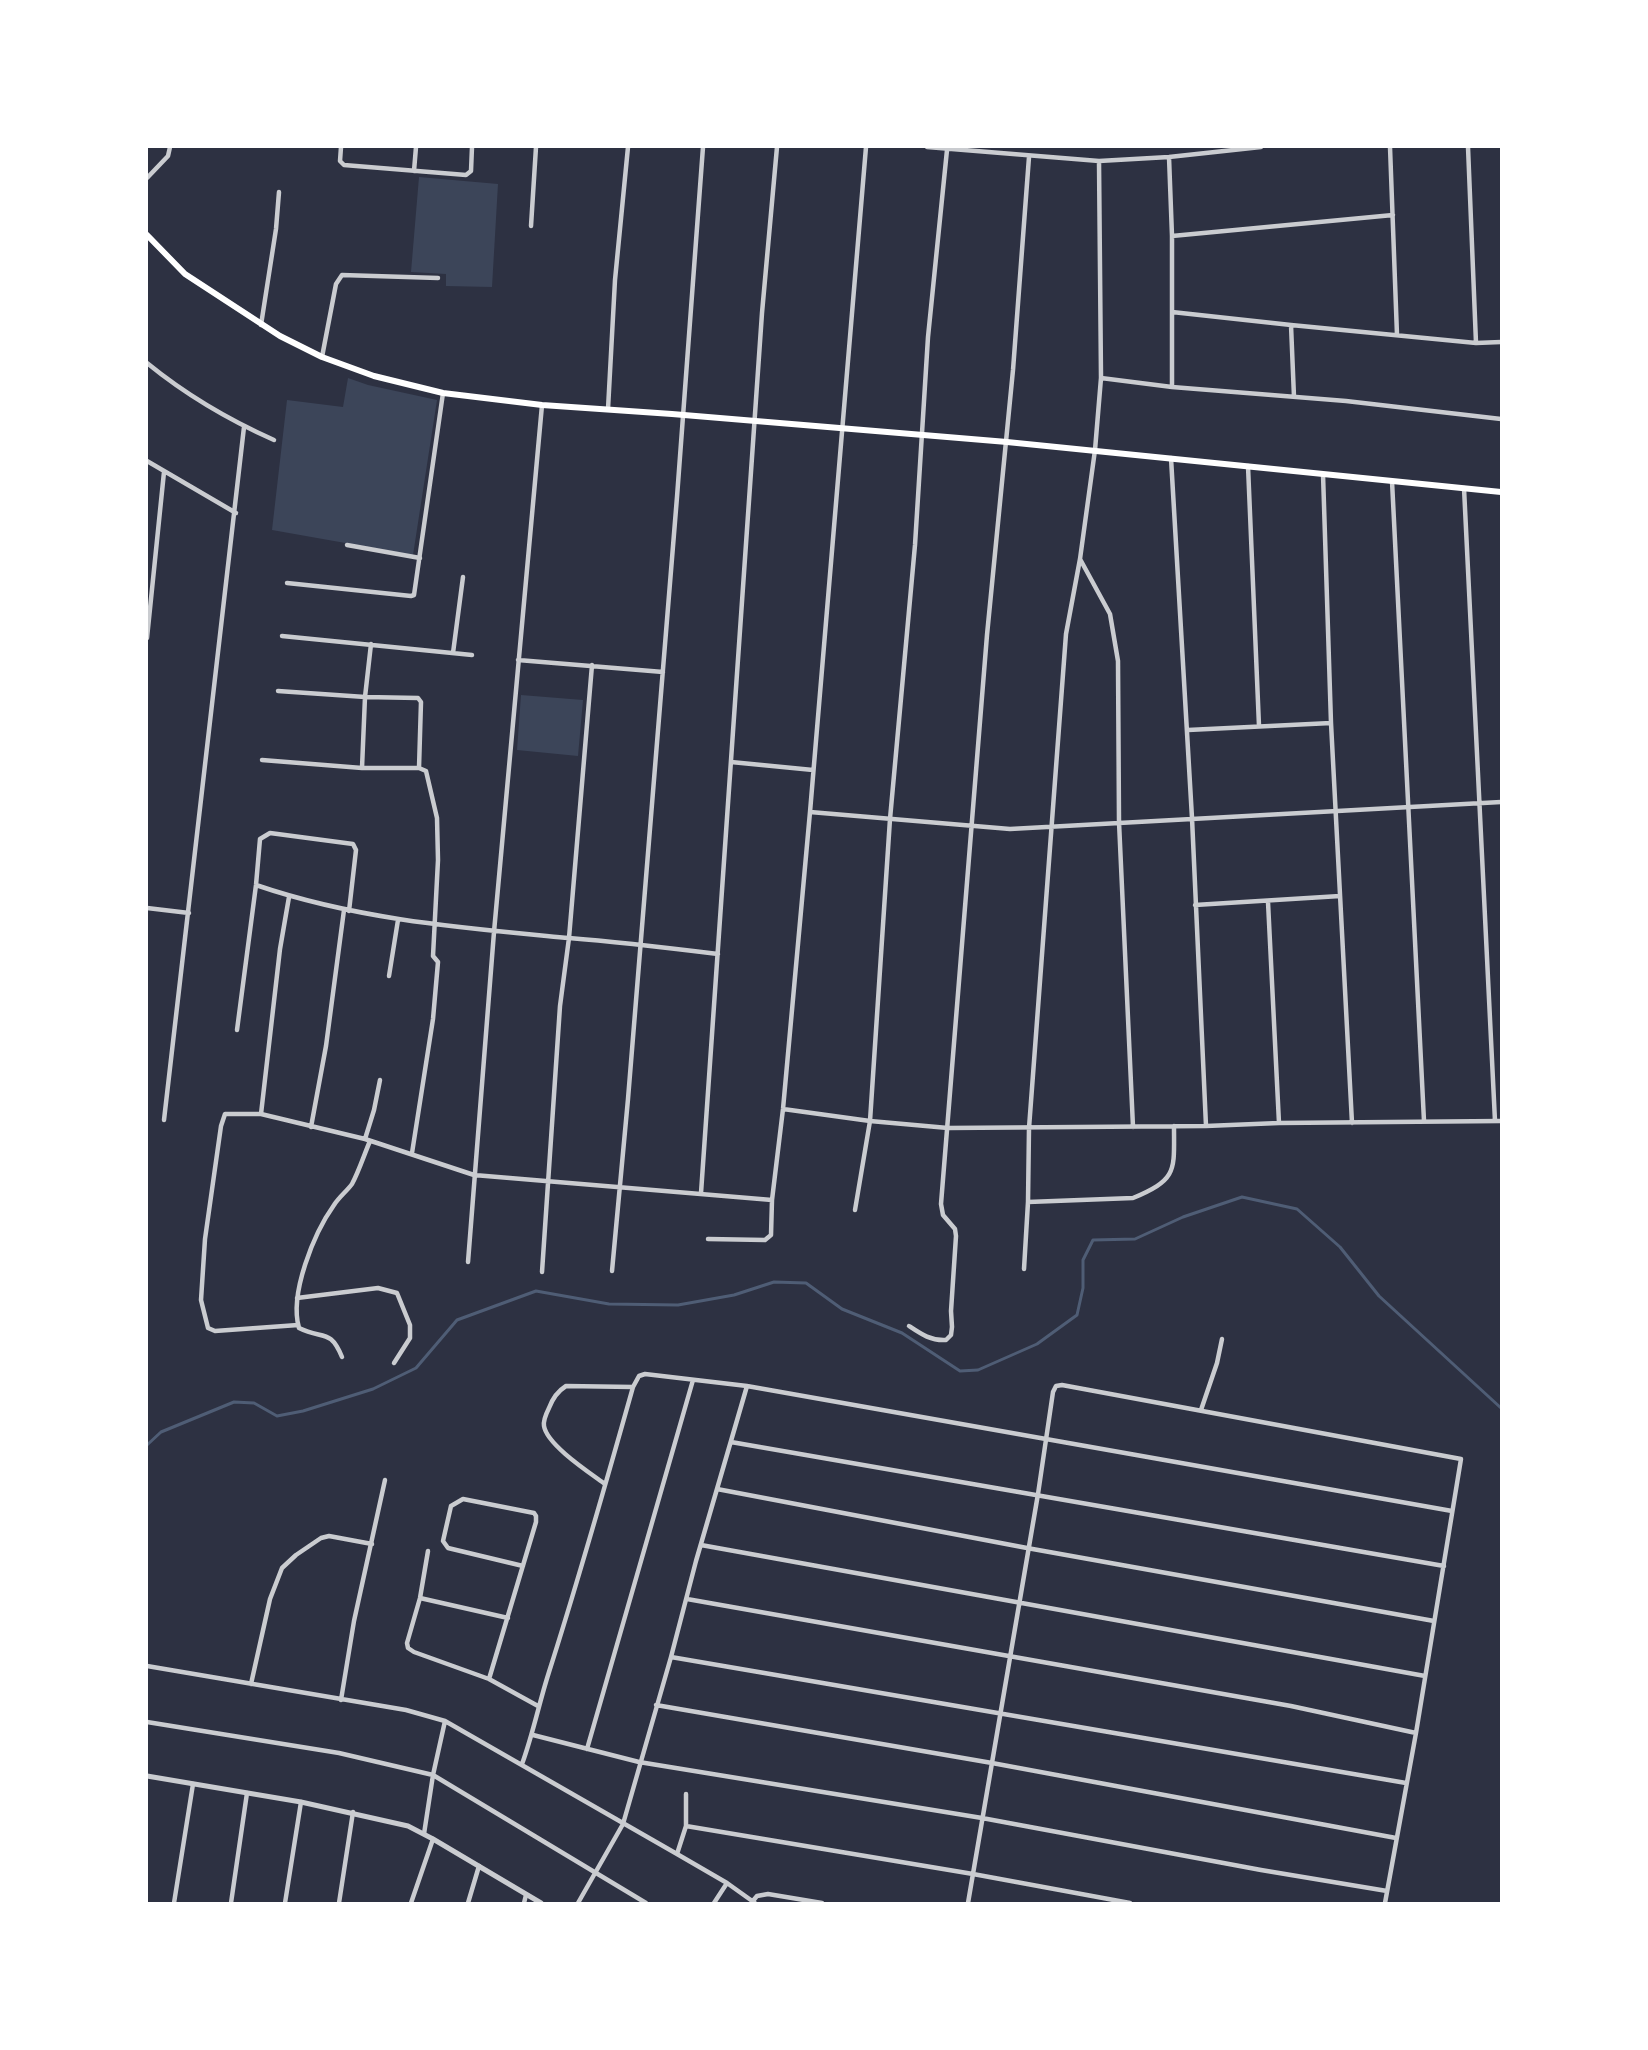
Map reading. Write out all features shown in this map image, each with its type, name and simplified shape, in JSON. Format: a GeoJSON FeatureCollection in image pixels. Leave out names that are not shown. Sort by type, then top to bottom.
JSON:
{"type":"FeatureCollection","features":[{"type":"Feature","properties":{"kind":"main road"},"geometry":{"type":"LineString","coordinates":[[147,235],[185,274],[261,325],[322,357],[374,376],[443,393],[542,405],[1095,450],[1501,492]]}},
{"type":"Feature","properties":{"kind":"street"},"geometry":{"type":"LineString","coordinates":[[147,178],[168,156],[170,147]]}},
{"type":"Feature","properties":{"kind":"street"},"geometry":{"type":"LineString","coordinates":[[341,147],[341,164],[466,175],[471,171],[472,147]]}},
{"type":"Feature","properties":{"kind":"street"},"geometry":{"type":"LineString","coordinates":[[414,171],[416,147]]}},
{"type":"Feature","properties":{"kind":"street"},"geometry":{"type":"LineString","coordinates":[[531,226],[536,147]]}},
{"type":"Feature","properties":{"kind":"street"},"geometry":{"type":"LineString","coordinates":[[608,409],[615,280],[628,147]]}},
{"type":"Feature","properties":{"kind":"street"},"geometry":{"type":"LineString","coordinates":[[612,1271],[621,1188],[704,147]]}},
{"type":"Feature","properties":{"kind":"street"},"geometry":{"type":"LineString","coordinates":[[701,1193],[768,231],[777,147]]}},
{"type":"Feature","properties":{"kind":"street"},"geometry":{"type":"LineString","coordinates":[[708,1239],[769,1239],[772,1233],[772,1200],[783,1109],[810,812],[866,147]]}},
{"type":"Feature","properties":{"kind":"street"},"geometry":{"type":"LineString","coordinates":[[927,147],[1099,161],[1169,157],[1261,147]]}},
{"type":"Feature","properties":{"kind":"street"},"geometry":{"type":"LineString","coordinates":[[1390,147],[1397,335]]}},
{"type":"Feature","properties":{"kind":"street"},"geometry":{"type":"LineString","coordinates":[[1468,147],[1476,343]]}},
{"type":"Feature","properties":{"kind":"street"},"geometry":{"type":"LineString","coordinates":[[855,1210],[870,1121],[890,819],[915,545],[928,337],[947,150]]}},
{"type":"Feature","properties":{"kind":"street"},"geometry":{"type":"LineString","coordinates":[[909,1326],[928,1338],[939,1341],[946,1340],[951,1335],[956,1236],[955,1229],[943,1215],[941,1204],[987,635],[1007,442],[1029,157]]}},
{"type":"Feature","properties":{"kind":"street"},"geometry":{"type":"LineString","coordinates":[[1169,157],[1172,236],[1172,387]]}},
{"type":"Feature","properties":{"kind":"street"},"geometry":{"type":"LineString","coordinates":[[1024,1269],[1029,1128],[1066,634],[1080,559],[1095,450],[1101,378],[1099,161]]}},
{"type":"Feature","properties":{"kind":"street"},"geometry":{"type":"LineString","coordinates":[[261,325],[279,192]]}},
{"type":"Feature","properties":{"kind":"street"},"geometry":{"type":"LineString","coordinates":[[1172,236],[1393,215]]}},
{"type":"Feature","properties":{"kind":"street"},"geometry":{"type":"LineString","coordinates":[[322,357],[336,284],[342,275],[438,278]]}},
{"type":"Feature","properties":{"kind":"street"},"geometry":{"type":"LineString","coordinates":[[1172,312],[1291,326],[1476,343],[1501,342]]}},
{"type":"Feature","properties":{"kind":"street"},"geometry":{"type":"LineString","coordinates":[[1291,326],[1294,398]]}},
{"type":"Feature","properties":{"kind":"street"},"geometry":{"type":"LineString","coordinates":[[147,363],[201,401],[244,427],[274,440]]}},
{"type":"Feature","properties":{"kind":"street"},"geometry":{"type":"LineString","coordinates":[[1101,378],[1172,387],[1346,401],[1501,419]]}},
{"type":"Feature","properties":{"kind":"street"},"geometry":{"type":"LineString","coordinates":[[287,583],[411,596],[415,592],[443,393]]}},
{"type":"Feature","properties":{"kind":"street"},"geometry":{"type":"LineString","coordinates":[[468,1262],[494,932],[542,405]]}},
{"type":"Feature","properties":{"kind":"street"},"geometry":{"type":"LineString","coordinates":[[164,1120],[236,513],[244,427]]}},
{"type":"Feature","properties":{"kind":"street"},"geometry":{"type":"LineString","coordinates":[[1171,458],[1188,730],[1206,1126]]}},
{"type":"Feature","properties":{"kind":"street"},"geometry":{"type":"LineString","coordinates":[[147,461],[236,513]]}},
{"type":"Feature","properties":{"kind":"street"},"geometry":{"type":"LineString","coordinates":[[1248,466],[1259,726]]}},
{"type":"Feature","properties":{"kind":"street"},"geometry":{"type":"LineString","coordinates":[[147,638],[165,472]]}},
{"type":"Feature","properties":{"kind":"street"},"geometry":{"type":"LineString","coordinates":[[1323,474],[1331,723],[1352,1123]]}},
{"type":"Feature","properties":{"kind":"street"},"geometry":{"type":"LineString","coordinates":[[1392,481],[1424,1121]]}},
{"type":"Feature","properties":{"kind":"street"},"geometry":{"type":"LineString","coordinates":[[783,1109],[870,1121],[948,1128],[1498,1121],[1464,488]]}},
{"type":"Feature","properties":{"kind":"street"},"geometry":{"type":"LineString","coordinates":[[347,545],[420,558]]}},
{"type":"Feature","properties":{"kind":"street"},"geometry":{"type":"LineString","coordinates":[[1080,559],[1113,622],[1118,661],[1119,822],[1133,1127]]}},
{"type":"Feature","properties":{"kind":"street"},"geometry":{"type":"LineString","coordinates":[[453,653],[463,577]]}},
{"type":"Feature","properties":{"kind":"street"},"geometry":{"type":"LineString","coordinates":[[282,636],[472,655]]}},
{"type":"Feature","properties":{"kind":"street"},"geometry":{"type":"LineString","coordinates":[[362,768],[365,698],[371,644]]}},
{"type":"Feature","properties":{"kind":"street"},"geometry":{"type":"LineString","coordinates":[[518,660],[663,672]]}},
{"type":"Feature","properties":{"kind":"street"},"geometry":{"type":"LineString","coordinates":[[542,1272],[560,1006],[569,938],[592,665]]}},
{"type":"Feature","properties":{"kind":"street"},"geometry":{"type":"LineString","coordinates":[[278,691],[420,700],[419,768]]}},
{"type":"Feature","properties":{"kind":"street"},"geometry":{"type":"LineString","coordinates":[[1188,730],[1331,723]]}},
{"type":"Feature","properties":{"kind":"street"},"geometry":{"type":"LineString","coordinates":[[262,760],[362,768],[419,768],[426,771],[436,819],[438,860],[433,956],[438,962],[433,1019],[412,1153]]}},
{"type":"Feature","properties":{"kind":"street"},"geometry":{"type":"LineString","coordinates":[[731,762],[813,770]]}},
{"type":"Feature","properties":{"kind":"street"},"geometry":{"type":"LineString","coordinates":[[810,812],[1010,829],[1501,802]]}},
{"type":"Feature","properties":{"kind":"street"},"geometry":{"type":"LineString","coordinates":[[237,1030],[260,838],[270,833],[353,844],[356,850],[326,1046],[311,1127]]}},
{"type":"Feature","properties":{"kind":"street"},"geometry":{"type":"LineString","coordinates":[[256,885],[290,897],[398,920],[718,954]]}},
{"type":"Feature","properties":{"kind":"street"},"geometry":{"type":"LineString","coordinates":[[1195,906],[1340,896]]}},
{"type":"Feature","properties":{"kind":"street"},"geometry":{"type":"LineString","coordinates":[[261,1114],[280,949],[290,897]]}},
{"type":"Feature","properties":{"kind":"street"},"geometry":{"type":"LineString","coordinates":[[1268,902],[1279,1123]]}},
{"type":"Feature","properties":{"kind":"street"},"geometry":{"type":"LineString","coordinates":[[147,908],[189,913]]}},
{"type":"Feature","properties":{"kind":"street"},"geometry":{"type":"LineString","coordinates":[[389,976],[398,920]]}},
{"type":"Feature","properties":{"kind":"street"},"geometry":{"type":"LineString","coordinates":[[342,1357],[336,1342],[331,1338],[301,1329],[298,1325],[297,1298],[309,1255],[334,1205],[351,1184],[368,1140],[380,1080]]}},
{"type":"Feature","properties":{"kind":"street"},"geometry":{"type":"LineString","coordinates":[[298,1325],[215,1331],[208,1328],[201,1300],[205,1239],[225,1114],[261,1114],[368,1140],[474,1175],[772,1200]]}},
{"type":"Feature","properties":{"kind":"street"},"geometry":{"type":"LineString","coordinates":[[1028,1202],[1133,1198],[1148,1192],[1162,1184],[1174,1167],[1174,1126]]}},
{"type":"Feature","properties":{"kind":"street"},"geometry":{"type":"LineString","coordinates":[[297,1298],[378,1288],[397,1293],[410,1325],[410,1338],[394,1364]]}},
{"type":"Feature","properties":{"kind":"street"},"geometry":{"type":"LineString","coordinates":[[1201,1410],[1217,1363],[1222,1339]]}},
{"type":"Feature","properties":{"kind":"street"},"geometry":{"type":"LineString","coordinates":[[522,1764],[533,1735],[538,1706],[633,1387],[639,1376],[645,1374],[747,1386],[1452,1511]]}},
{"type":"Feature","properties":{"kind":"street"},"geometry":{"type":"LineString","coordinates":[[587,1749],[693,1380]]}},
{"type":"Feature","properties":{"kind":"street"},"geometry":{"type":"LineString","coordinates":[[605,1484],[578,1466],[549,1437],[543,1422],[550,1405],[561,1389],[566,1386],[633,1387]]}},
{"type":"Feature","properties":{"kind":"street"},"geometry":{"type":"LineString","coordinates":[[578,1903],[623,1824],[747,1386]]}},
{"type":"Feature","properties":{"kind":"street"},"geometry":{"type":"LineString","coordinates":[[968,1903],[1038,1494],[1053,1392],[1056,1386],[1201,1410],[1461,1459],[1416,1733],[1385,1903]]}},
{"type":"Feature","properties":{"kind":"street"},"geometry":{"type":"LineString","coordinates":[[731,1442],[1444,1566]]}},
{"type":"Feature","properties":{"kind":"street"},"geometry":{"type":"LineString","coordinates":[[341,1700],[354,1621],[385,1480]]}},
{"type":"Feature","properties":{"kind":"street"},"geometry":{"type":"LineString","coordinates":[[717,1489],[1434,1621]]}},
{"type":"Feature","properties":{"kind":"street"},"geometry":{"type":"LineString","coordinates":[[489,1679],[508,1618],[536,1522],[536,1516],[534,1513],[463,1499],[451,1506],[444,1541],[447,1548],[523,1566]]}},
{"type":"Feature","properties":{"kind":"street"},"geometry":{"type":"LineString","coordinates":[[250,1684],[270,1599],[282,1568],[321,1538],[329,1536],[372,1544]]}},
{"type":"Feature","properties":{"kind":"street"},"geometry":{"type":"LineString","coordinates":[[701,1545],[1425,1676]]}},
{"type":"Feature","properties":{"kind":"street"},"geometry":{"type":"LineString","coordinates":[[428,1551],[420,1598],[407,1643],[408,1648],[489,1679],[538,1706]]}},
{"type":"Feature","properties":{"kind":"street"},"geometry":{"type":"LineString","coordinates":[[420,1598],[508,1618]]}},
{"type":"Feature","properties":{"kind":"street"},"geometry":{"type":"LineString","coordinates":[[687,1599],[1291,1706],[1416,1733]]}},
{"type":"Feature","properties":{"kind":"street"},"geometry":{"type":"LineString","coordinates":[[671,1657],[1407,1783]]}},
{"type":"Feature","properties":{"kind":"street"},"geometry":{"type":"LineString","coordinates":[[147,1666],[406,1710],[445,1721],[727,1883],[753,1902],[757,1896],[768,1894],[822,1903]]}},
{"type":"Feature","properties":{"kind":"street"},"geometry":{"type":"LineString","coordinates":[[656,1705],[992,1763],[1396,1838]]}},
{"type":"Feature","properties":{"kind":"street"},"geometry":{"type":"LineString","coordinates":[[424,1834],[445,1721]]}},
{"type":"Feature","properties":{"kind":"street"},"geometry":{"type":"LineString","coordinates":[[147,1722],[339,1754],[433,1776],[646,1903]]}},
{"type":"Feature","properties":{"kind":"street"},"geometry":{"type":"LineString","coordinates":[[533,1735],[639,1762],[982,1818],[1387,1891]]}},
{"type":"Feature","properties":{"kind":"street"},"geometry":{"type":"LineString","coordinates":[[147,1776],[301,1802],[408,1826],[541,1903]]}},
{"type":"Feature","properties":{"kind":"street"},"geometry":{"type":"LineString","coordinates":[[174,1903],[193,1784]]}},
{"type":"Feature","properties":{"kind":"street"},"geometry":{"type":"LineString","coordinates":[[231,1903],[248,1793]]}},
{"type":"Feature","properties":{"kind":"street"},"geometry":{"type":"LineString","coordinates":[[677,1854],[686,1826],[686,1794]]}},
{"type":"Feature","properties":{"kind":"street"},"geometry":{"type":"LineString","coordinates":[[285,1903],[301,1802]]}},
{"type":"Feature","properties":{"kind":"street"},"geometry":{"type":"LineString","coordinates":[[339,1903],[353,1812]]}},
{"type":"Feature","properties":{"kind":"street"},"geometry":{"type":"LineString","coordinates":[[686,1826],[1130,1903]]}},
{"type":"Feature","properties":{"kind":"street"},"geometry":{"type":"LineString","coordinates":[[411,1903],[434,1839]]}},
{"type":"Feature","properties":{"kind":"street"},"geometry":{"type":"LineString","coordinates":[[468,1903],[479,1866]]}},
{"type":"Feature","properties":{"kind":"street"},"geometry":{"type":"LineString","coordinates":[[714,1903],[727,1883]]}},
{"type":"Feature","properties":{"kind":"street"},"geometry":{"type":"LineString","coordinates":[[524,1903],[526,1895]]}},
{"type":"Feature","properties":{"kind":"shaded area"},"geometry":{"type":"Polygon","coordinates":[[[419,177],[498,184],[492,287],[446,286],[446,274],[411,272],[419,177]]]}},
{"type":"Feature","properties":{"kind":"shaded area"},"geometry":{"type":"Polygon","coordinates":[[[348,378],[368,385],[437,400],[413,555],[272,530],[287,400],[343,407],[348,378]]]}},
{"type":"Feature","properties":{"kind":"shaded area"},"geometry":{"type":"Polygon","coordinates":[[[521,695],[583,700],[578,756],[517,750],[521,695]]]}},
{"type":"Feature","properties":{"kind":"waterway"},"geometry":{"type":"LineString","coordinates":[[147,1445],[161,1432],[234,1402],[254,1403],[277,1416],[303,1411],[373,1389],[416,1368],[457,1320],[536,1291],[609,1304],[678,1305],[734,1295],[774,1282],[806,1283],[842,1309],[902,1333],[960,1371],[978,1370],[1037,1344],[1077,1315],[1083,1288],[1083,1260],[1093,1240],[1135,1239],[1183,1217],[1242,1197],[1297,1209],[1340,1247],[1379,1296],[1501,1408]]}}]}
